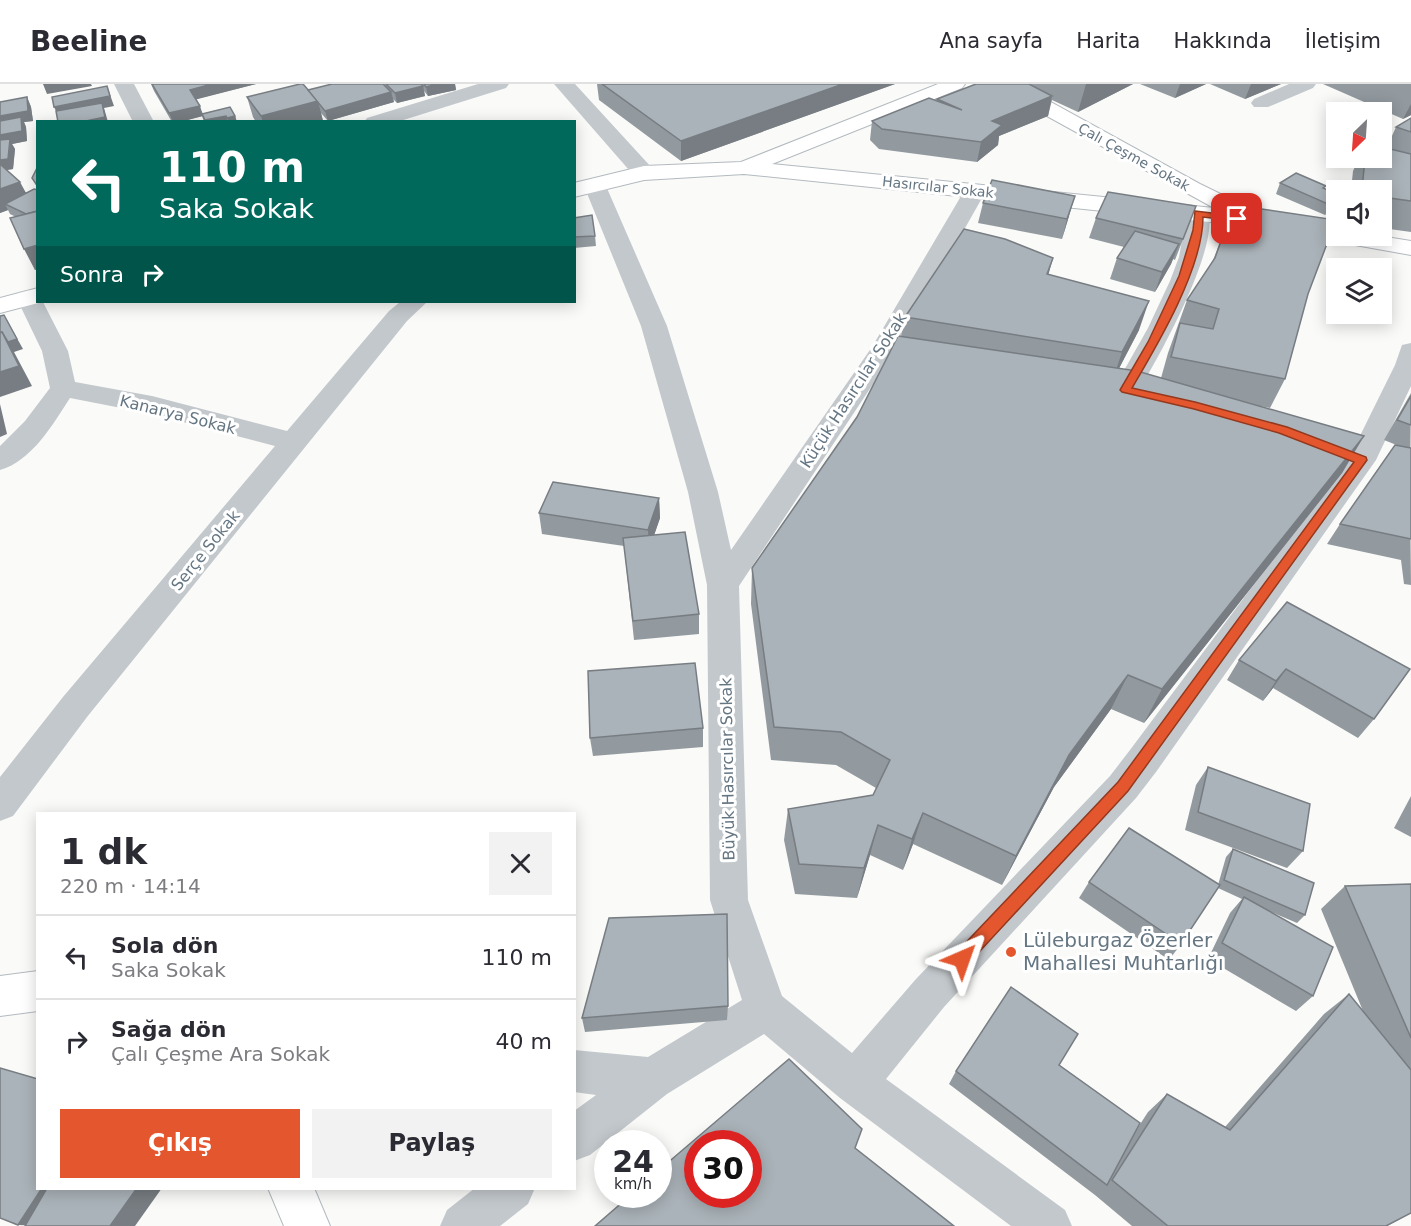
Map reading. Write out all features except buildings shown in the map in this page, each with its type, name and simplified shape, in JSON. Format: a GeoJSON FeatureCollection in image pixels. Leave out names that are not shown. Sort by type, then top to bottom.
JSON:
{"type":"FeatureCollection","features":[{"type":"Feature","properties":{"kind":"main road"},"geometry":{"type":"LineString","coordinates":[[585,188],[644,172],[744,168],[955,84]]}},
{"type":"Feature","properties":{"kind":"main road","name":"Çalı Çeşme Sokak"},"geometry":{"type":"LineString","coordinates":[[1003,84],[1226,206],[1275,224],[1411,248]]}},
{"type":"Feature","properties":{"kind":"main road","name":"Hasırcılar Sokak"},"geometry":{"type":"LineString","coordinates":[[744,168],[1198,213],[1275,224]]}},
{"type":"Feature","properties":{"kind":"main road"},"geometry":{"type":"LineString","coordinates":[[0,306],[33,296]]}},
{"type":"Feature","properties":{"kind":"main road"},"geometry":{"type":"LineString","coordinates":[[0,996],[36,991]]}},
{"type":"Feature","properties":{"kind":"main road"},"geometry":{"type":"LineString","coordinates":[[292,1190],[307,1226]]}},
{"type":"Feature","properties":{"kind":"street"},"geometry":{"type":"LineString","coordinates":[[124,84],[143,120]]}},
{"type":"Feature","properties":{"kind":"street"},"geometry":{"type":"LineString","coordinates":[[381,120],[499,84]]}},
{"type":"Feature","properties":{"kind":"street"},"geometry":{"type":"LineString","coordinates":[[564,84],[644,172]]}},
{"type":"Feature","properties":{"kind":"street"},"geometry":{"type":"LineString","coordinates":[[1261,103],[1306,84]]}},
{"type":"Feature","properties":{"kind":"street","name":"Büyük Hasırcılar Sokak"},"geometry":{"type":"LineString","coordinates":[[585,188],[654,326],[703,492],[723,585],[729,900],[766,1009]]}},
{"type":"Feature","properties":{"kind":"street","name":"Küçük Hasırcılar Sokak"},"geometry":{"type":"LineString","coordinates":[[723,585],[884,348],[975,190]]}},
{"type":"Feature","properties":{"kind":"street"},"geometry":{"type":"LineString","coordinates":[[1126,390],[1154,342],[1184,276],[1198,230],[1198,213]]}},
{"type":"Feature","properties":{"kind":"street"},"geometry":{"type":"LineString","coordinates":[[0,460],[14,451],[42,421],[63,388],[55,351],[33,296]]}},
{"type":"Feature","properties":{"kind":"street","name":"Serçe Sokak"},"geometry":{"type":"LineString","coordinates":[[0,805],[75,707],[293,442],[398,316],[415,303]]}},
{"type":"Feature","properties":{"kind":"street"},"geometry":{"type":"LineString","coordinates":[[884,348],[961,364]]}},
{"type":"Feature","properties":{"kind":"street"},"geometry":{"type":"LineString","coordinates":[[855,1083],[930,993],[1123,787],[1352,456],[1408,365],[1411,351]]}},
{"type":"Feature","properties":{"kind":"street","name":"Kanarya Sokak"},"geometry":{"type":"LineString","coordinates":[[63,388],[152,405],[293,442]]}},
{"type":"Feature","properties":{"kind":"street"},"geometry":{"type":"LineString","coordinates":[[0,984],[0,996]]}},
{"type":"Feature","properties":{"kind":"street"},"geometry":{"type":"LineString","coordinates":[[576,1137],[652,1079],[766,1009],[855,1083],[1049,1226]]}},
{"type":"Feature","properties":{"kind":"street"},"geometry":{"type":"LineString","coordinates":[[576,1071],[652,1079]]}},
{"type":"Feature","properties":{"kind":"street"},"geometry":{"type":"LineString","coordinates":[[464,1226],[509,1190]]}},
{"type":"Feature","properties":{"kind":"place","name":"Lüleburgaz Özerler Mahallesi Muhtarlığı"},"geometry":{"type":"Point","coordinates":[1011,952]}},
{"type":"Feature","properties":{"kind":"route"},"geometry":{"type":"LineString","coordinates":[[962,959],[1123,787],[1362,460],[1283,430],[1195,405],[1126,390],[1154,342],[1184,276],[1198,230],[1198,213],[1237,219]]}}]}
